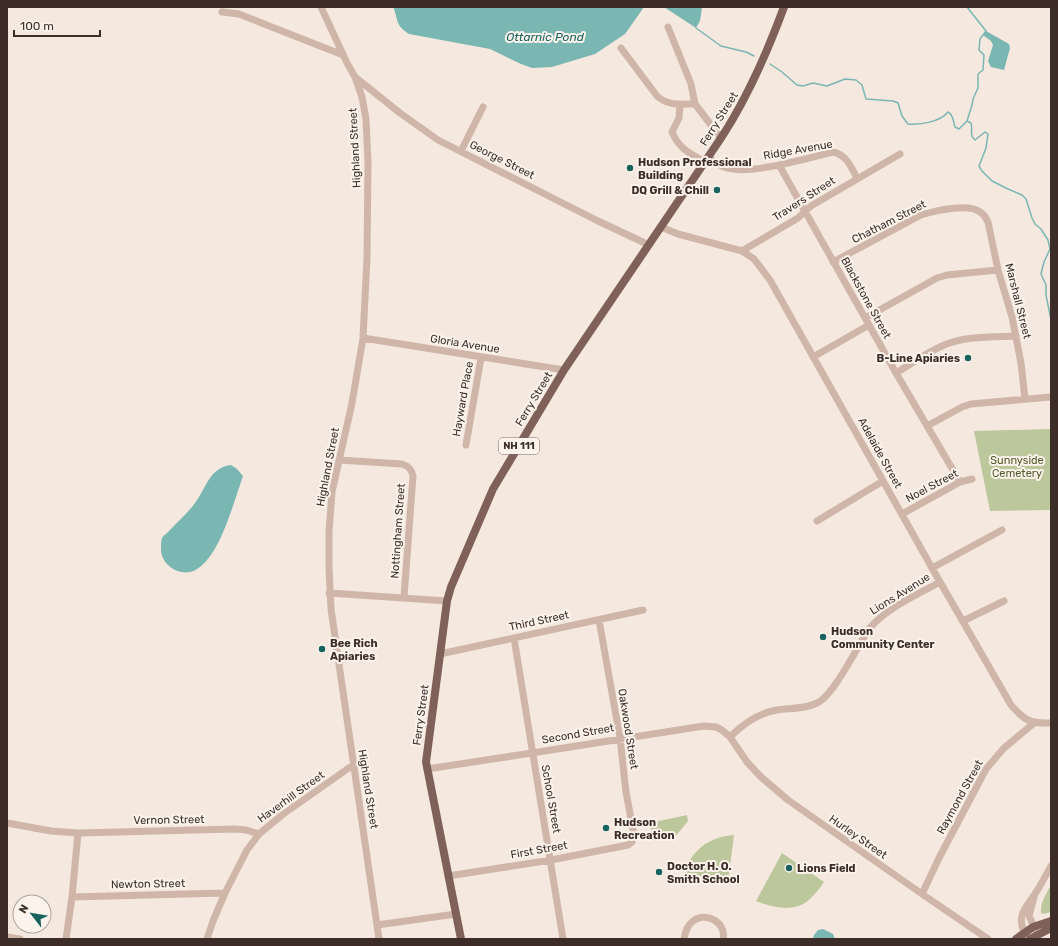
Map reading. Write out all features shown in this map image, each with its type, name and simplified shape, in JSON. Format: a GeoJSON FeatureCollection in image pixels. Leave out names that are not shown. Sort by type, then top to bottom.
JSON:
{"type":"FeatureCollection","features":[{"type":"Feature","properties":{"kind":"main road","name":"Ferry Street"},"geometry":{"type":"LineString","coordinates":[[461,939],[427,769],[428,745],[447,600],[451,587],[494,489],[564,370],[707,160],[739,110],[761,67],[784,7]]}},
{"type":"Feature","properties":{"kind":"main road"},"geometry":{"type":"LineString","coordinates":[[1027,937],[1033,927],[1051,921]]}},
{"type":"Feature","properties":{"kind":"main road"},"geometry":{"type":"LineString","coordinates":[[1016,939],[1038,934],[1051,928]]}},
{"type":"Feature","properties":{"kind":"street","name":"Highland Street"},"geometry":{"type":"LineString","coordinates":[[321,7],[355,77],[365,110],[368,162],[367,258],[363,338],[352,403],[332,492],[329,532],[329,593],[379,939]]}},
{"type":"Feature","properties":{"kind":"street"},"geometry":{"type":"LineString","coordinates":[[222,12],[239,14],[343,55]]}},
{"type":"Feature","properties":{"kind":"street"},"geometry":{"type":"LineString","coordinates":[[668,27],[691,84],[695,104],[721,138]]}},
{"type":"Feature","properties":{"kind":"street"},"geometry":{"type":"LineString","coordinates":[[621,48],[663,102],[672,104],[695,104]]}},
{"type":"Feature","properties":{"kind":"street","name":"George Street"},"geometry":{"type":"LineString","coordinates":[[355,77],[400,113],[438,140],[596,220],[649,245]]}},
{"type":"Feature","properties":{"kind":"street","name":"Ridge Avenue"},"geometry":{"type":"LineString","coordinates":[[680,104],[679,118],[672,132],[675,139],[680,146],[707,160],[732,169],[745,169],[779,165],[833,152],[840,153],[845,157],[857,178]]}},
{"type":"Feature","properties":{"kind":"street"},"geometry":{"type":"LineString","coordinates":[[461,151],[483,107]]}},
{"type":"Feature","properties":{"kind":"street","name":"Travers Street"},"geometry":{"type":"LineString","coordinates":[[742,251],[798,218],[811,206],[900,154]]}},
{"type":"Feature","properties":{"kind":"street","name":"Blackstone Street"},"geometry":{"type":"LineString","coordinates":[[779,165],[926,426],[960,482]]}},
{"type":"Feature","properties":{"kind":"street","name":"Chatham Street"},"geometry":{"type":"LineString","coordinates":[[833,262],[921,215],[947,209],[967,208],[980,211]]}},
{"type":"Feature","properties":{"kind":"street","name":"Marshall Street"},"geometry":{"type":"LineString","coordinates":[[980,211],[988,222],[998,270],[1012,317],[1021,363],[1025,400]]}},
{"type":"Feature","properties":{"kind":"street","name":"Adelaide Street"},"geometry":{"type":"LineString","coordinates":[[662,226],[678,234],[742,251],[754,259],[770,280],[1011,705],[1026,720],[1034,723]]}},
{"type":"Feature","properties":{"kind":"street"},"geometry":{"type":"LineString","coordinates":[[865,318],[937,278],[948,275],[998,270]]}},
{"type":"Feature","properties":{"kind":"street"},"geometry":{"type":"LineString","coordinates":[[813,357],[869,325]]}},
{"type":"Feature","properties":{"kind":"street"},"geometry":{"type":"LineString","coordinates":[[896,373],[951,342],[981,338],[1016,336]]}},
{"type":"Feature","properties":{"kind":"street","name":"Gloria Avenue"},"geometry":{"type":"LineString","coordinates":[[363,338],[564,370]]}},
{"type":"Feature","properties":{"kind":"street","name":"Hayward Place"},"geometry":{"type":"LineString","coordinates":[[466,445],[481,358]]}},
{"type":"Feature","properties":{"kind":"street"},"geometry":{"type":"LineString","coordinates":[[926,426],[962,407],[971,404],[1051,398]]}},
{"type":"Feature","properties":{"kind":"street","name":"Nottingham Street"},"geometry":{"type":"LineString","coordinates":[[339,460],[402,464],[408,466],[412,472],[404,597]]}},
{"type":"Feature","properties":{"kind":"street","name":"Noel Street"},"geometry":{"type":"LineString","coordinates":[[902,514],[960,482],[972,478]]}},
{"type":"Feature","properties":{"kind":"street"},"geometry":{"type":"LineString","coordinates":[[817,522],[883,481]]}},
{"type":"Feature","properties":{"kind":"street"},"geometry":{"type":"LineString","coordinates":[[932,568],[1002,530]]}},
{"type":"Feature","properties":{"kind":"street","name":"Lions Avenue"},"geometry":{"type":"LineString","coordinates":[[730,737],[747,722],[765,713],[804,707],[818,703],[834,686],[874,622],[887,612],[940,582]]}},
{"type":"Feature","properties":{"kind":"street"},"geometry":{"type":"LineString","coordinates":[[329,593],[447,600]]}},
{"type":"Feature","properties":{"kind":"street"},"geometry":{"type":"LineString","coordinates":[[963,621],[1004,601]]}},
{"type":"Feature","properties":{"kind":"street","name":"Third Street"},"geometry":{"type":"LineString","coordinates":[[440,654],[643,610]]}},
{"type":"Feature","properties":{"kind":"street","name":"Oakwood Street"},"geometry":{"type":"LineString","coordinates":[[599,620],[620,738],[628,806],[634,835],[632,842]]}},
{"type":"Feature","properties":{"kind":"street","name":"School Street"},"geometry":{"type":"LineString","coordinates":[[514,638],[563,939]]}},
{"type":"Feature","properties":{"kind":"street"},"geometry":{"type":"LineString","coordinates":[[1034,723],[1051,723]]}},
{"type":"Feature","properties":{"kind":"street","name":"Raymond Street"},"geometry":{"type":"LineString","coordinates":[[922,894],[939,858],[986,769],[1004,748],[1034,723]]}},
{"type":"Feature","properties":{"kind":"street","name":"Second Street"},"geometry":{"type":"LineString","coordinates":[[427,769],[704,726],[716,727],[730,737]]}},
{"type":"Feature","properties":{"kind":"street","name":"Hurley Street"},"geometry":{"type":"LineString","coordinates":[[730,737],[747,762],[761,777],[788,800],[988,939]]}},
{"type":"Feature","properties":{"kind":"street","name":"Haverhill Street"},"geometry":{"type":"LineString","coordinates":[[207,939],[212,921],[225,893],[247,850],[259,834],[282,815],[353,765]]}},
{"type":"Feature","properties":{"kind":"street","name":"Vernon Street"},"geometry":{"type":"LineString","coordinates":[[7,823],[51,832],[78,833],[235,829],[246,830],[259,834]]}},
{"type":"Feature","properties":{"kind":"street"},"geometry":{"type":"LineString","coordinates":[[66,939],[72,897],[78,833]]}},
{"type":"Feature","properties":{"kind":"street","name":"First Street"},"geometry":{"type":"LineString","coordinates":[[448,876],[551,860],[628,845],[632,842]]}},
{"type":"Feature","properties":{"kind":"street"},"geometry":{"type":"LineString","coordinates":[[1027,937],[1022,922],[1025,906],[1035,893],[1051,866]]}},
{"type":"Feature","properties":{"kind":"street","name":"Newton Street"},"geometry":{"type":"LineString","coordinates":[[72,897],[225,893]]}},
{"type":"Feature","properties":{"kind":"street"},"geometry":{"type":"LineString","coordinates":[[1035,893],[1029,912],[1033,927],[1038,934]]}},
{"type":"Feature","properties":{"kind":"street"},"geometry":{"type":"LineString","coordinates":[[378,925],[456,914]]}},
{"type":"Feature","properties":{"kind":"street"},"geometry":{"type":"LineString","coordinates":[[684,939],[688,926],[691,922],[700,918],[708,918],[716,920],[720,923],[724,932],[723,939]]}},
{"type":"Feature","properties":{"kind":"street"},"geometry":{"type":"LineString","coordinates":[[7,937],[20,939]]}},
{"type":"Feature","properties":{"kind":"green space","name":"Sunnyside Cemetery"},"geometry":{"type":"Polygon","coordinates":[[[1051,429],[1051,510],[990,511],[974,431],[1051,429]]]}},
{"type":"Feature","properties":{"kind":"green space"},"geometry":{"type":"Polygon","coordinates":[[[687,815],[688,821],[675,837],[654,841],[650,823],[687,815]]]}},
{"type":"Feature","properties":{"kind":"green space"},"geometry":{"type":"Polygon","coordinates":[[[734,835],[728,881],[684,876],[691,859],[702,846],[716,839],[734,835]]]}},
{"type":"Feature","properties":{"kind":"green space","name":"Lions Field"},"geometry":{"type":"Polygon","coordinates":[[[782,853],[824,882],[810,899],[791,908],[770,906],[756,901],[782,853]]]}},
{"type":"Feature","properties":{"kind":"green space"},"geometry":{"type":"Polygon","coordinates":[[[1051,885],[1051,912],[1044,914],[1041,913],[1041,906],[1051,885]]]}},
{"type":"Feature","properties":{"kind":"water","name":"Ottarnic Pond"},"geometry":{"type":"Polygon","coordinates":[[[393,7],[644,7],[625,34],[595,54],[552,67],[532,68],[490,49],[409,34],[404,31],[399,24],[393,7]]]}},
{"type":"Feature","properties":{"kind":"water"},"geometry":{"type":"Polygon","coordinates":[[[664,7],[702,7],[700,21],[696,28],[664,7]]]}},
{"type":"Feature","properties":{"kind":"water"},"geometry":{"type":"Polygon","coordinates":[[[986,31],[1009,44],[1010,48],[1004,70],[991,67],[988,61],[993,45],[991,41],[983,35],[986,31]]]}},
{"type":"Feature","properties":{"kind":"water"},"geometry":{"type":"Polygon","coordinates":[[[231,465],[243,476],[228,520],[218,543],[207,560],[197,569],[190,572],[184,572],[174,569],[166,563],[161,553],[162,538],[192,507],[213,474],[224,467],[231,465]]]}},
{"type":"Feature","properties":{"kind":"water"},"geometry":{"type":"Polygon","coordinates":[[[823,929],[833,934],[835,939],[813,939],[818,930],[823,929]]]}},
{"type":"Feature","properties":{"kind":"waterway"},"geometry":{"type":"LineString","coordinates":[[967,7],[986,31],[980,39],[979,50],[984,55],[983,70],[978,74],[978,88],[973,99],[967,121]]}},
{"type":"Feature","properties":{"kind":"waterway"},"geometry":{"type":"LineString","coordinates":[[696,28],[721,46],[746,52],[754,56]]}},
{"type":"Feature","properties":{"kind":"waterway"},"geometry":{"type":"LineString","coordinates":[[770,64],[797,85],[803,86],[813,83],[827,86],[845,79],[856,80],[862,85],[866,99],[893,101],[898,103],[902,116],[908,124],[930,122],[940,118],[948,112],[952,117],[955,127],[959,129],[967,121],[971,123],[972,134],[975,140],[985,132],[988,134],[986,148],[979,166],[992,181],[1022,195],[1026,199],[1035,224],[1041,229],[1048,240],[1050,249],[1044,262],[1041,274],[1046,285],[1046,295],[1051,320]]}},
{"type":"Feature","properties":{"kind":"place","name":"Hudson Professional Building"},"geometry":{"type":"Point","coordinates":[630,168]}},
{"type":"Feature","properties":{"kind":"place","name":"DQ Grill & Chill"},"geometry":{"type":"Point","coordinates":[717,190]}},
{"type":"Feature","properties":{"kind":"place","name":"B-Line Apiaries"},"geometry":{"type":"Point","coordinates":[968,358]}},
{"type":"Feature","properties":{"kind":"place","name":"Hudson Community Center"},"geometry":{"type":"Point","coordinates":[823,637]}},
{"type":"Feature","properties":{"kind":"place","name":"Bee Rich Apiaries"},"geometry":{"type":"Point","coordinates":[322,649]}},
{"type":"Feature","properties":{"kind":"place","name":"Hudson Recreation"},"geometry":{"type":"Point","coordinates":[606,828]}},
{"type":"Feature","properties":{"kind":"place","name":"Lions Field"},"geometry":{"type":"Point","coordinates":[789,868]}},
{"type":"Feature","properties":{"kind":"place","name":"Doctor H. O. Smith School"},"geometry":{"type":"Point","coordinates":[659,872]}}]}
